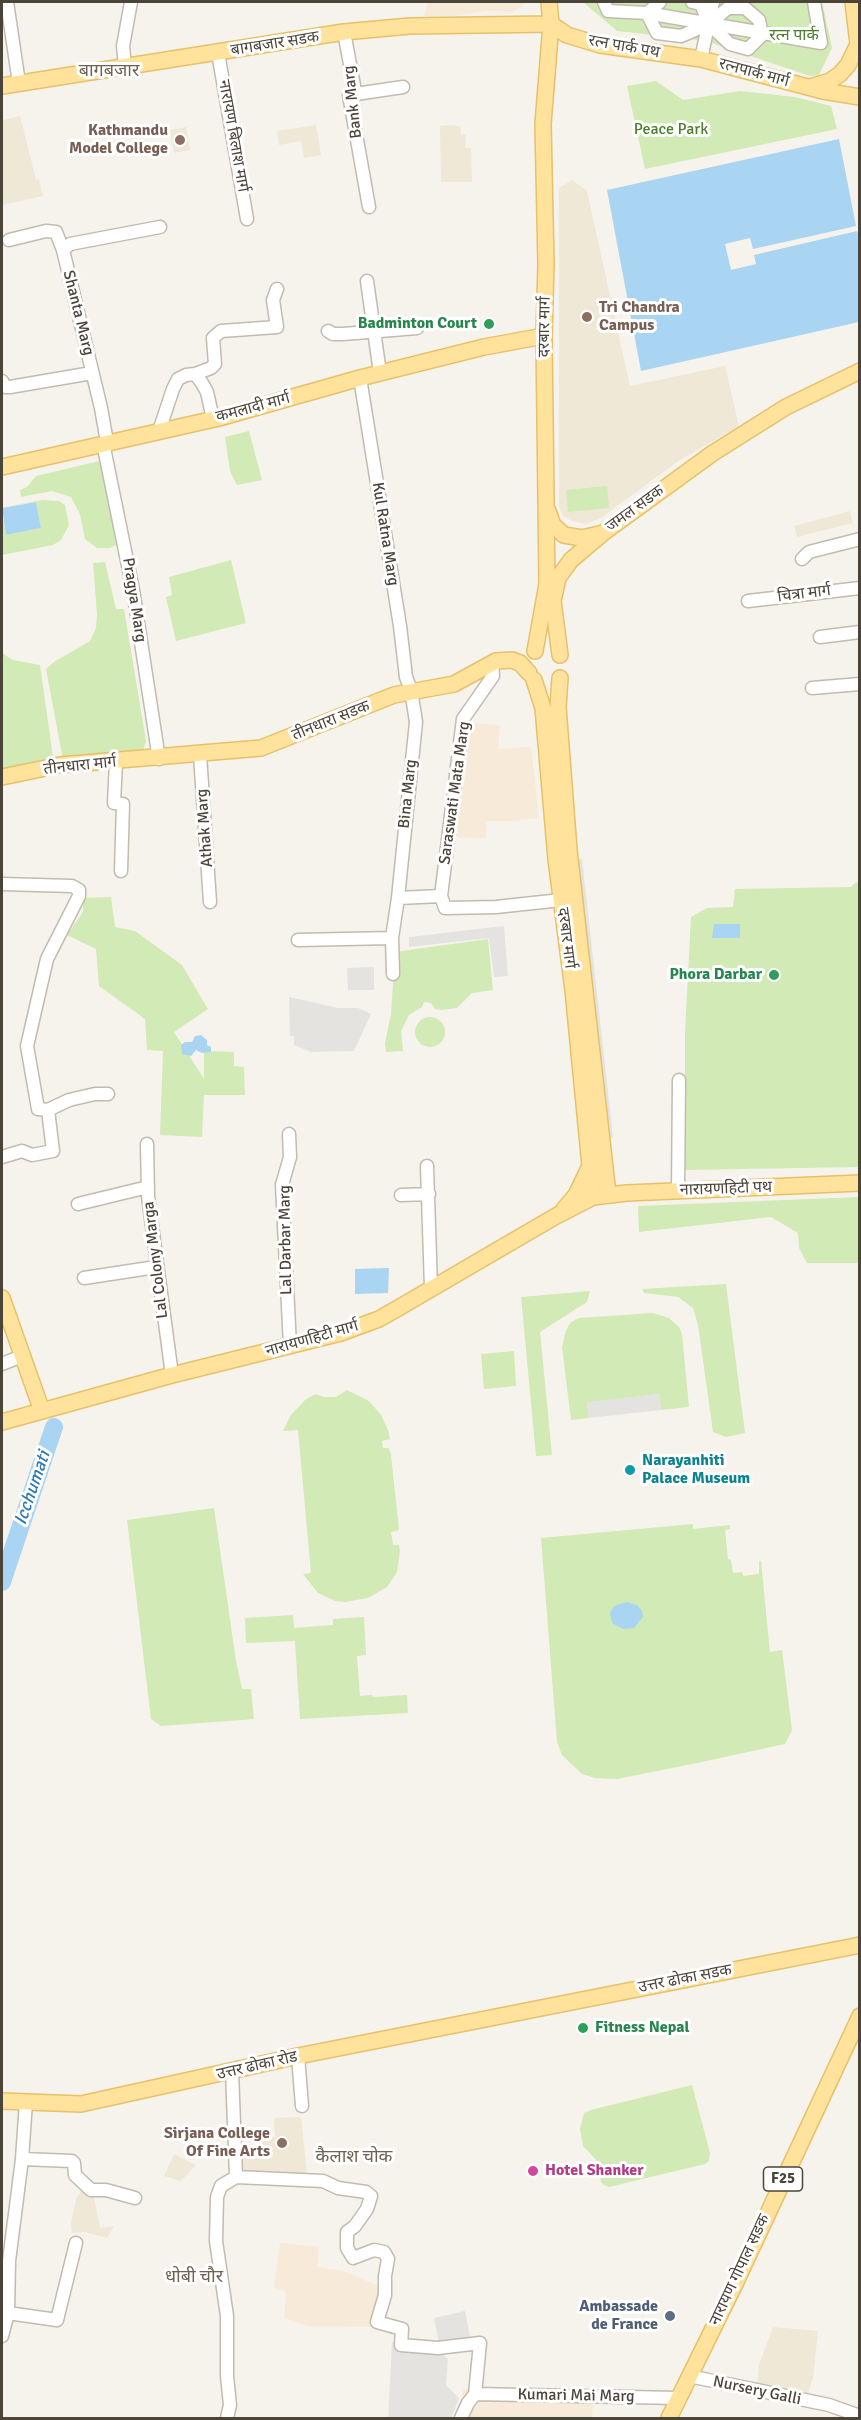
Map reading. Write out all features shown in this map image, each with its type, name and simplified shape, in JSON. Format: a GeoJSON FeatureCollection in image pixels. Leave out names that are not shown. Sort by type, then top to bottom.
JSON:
{"type":"FeatureCollection","features":[{"type":"Feature","properties":{"kind":"main road","name":"दरबार मार्ग"},"geometry":{"type":"LineString","coordinates":[[535,651],[546,584],[544,336],[546,264],[543,124],[551,24],[549,2]]}},
{"type":"Feature","properties":{"kind":"main road"},"geometry":{"type":"LineString","coordinates":[[807,87],[830,81],[840,74],[859,49],[853,2]]}},
{"type":"Feature","properties":{"kind":"main road","name":"बागबजार सडक"},"geometry":{"type":"LineString","coordinates":[[2,86],[344,33],[410,27],[551,24]]}},
{"type":"Feature","properties":{"kind":"main road","name":"रत्न पार्क पथ"},"geometry":{"type":"LineString","coordinates":[[551,24],[567,35],[600,45],[701,59]]}},
{"type":"Feature","properties":{"kind":"main road","name":"रत्नपार्क मार्ग"},"geometry":{"type":"LineString","coordinates":[[701,59],[807,87],[860,98]]}},
{"type":"Feature","properties":{"kind":"main road","name":"कमलादी मार्ग"},"geometry":{"type":"LineString","coordinates":[[2,466],[213,419],[360,378],[544,336]]}},
{"type":"Feature","properties":{"kind":"main road","name":"जमल सडक"},"geometry":{"type":"LineString","coordinates":[[560,655],[553,611],[558,578],[564,568],[603,533],[713,453],[786,407],[860,371]]}},
{"type":"Feature","properties":{"kind":"main road"},"geometry":{"type":"LineString","coordinates":[[840,381],[860,379]]}},
{"type":"Feature","properties":{"kind":"main road"},"geometry":{"type":"LineString","coordinates":[[545,499],[553,525],[564,535],[582,538],[603,533]]}},
{"type":"Feature","properties":{"kind":"main road"},"geometry":{"type":"LineString","coordinates":[[494,662],[512,660],[520,663],[531,677],[539,683],[550,684],[560,678],[564,669],[560,655],[546,648],[535,651],[529,658],[531,677]]}},
{"type":"Feature","properties":{"kind":"main road","name":"तीनधारा सडक"},"geometry":{"type":"LineString","coordinates":[[159,759],[251,750],[272,745],[411,690],[454,684],[494,662]]}},
{"type":"Feature","properties":{"kind":"main road","name":"दरबार मार्ग"},"geometry":{"type":"LineString","coordinates":[[531,677],[543,708],[561,900],[597,1166]]}},
{"type":"Feature","properties":{"kind":"main road","name":"दरबार मार्ग"},"geometry":{"type":"LineString","coordinates":[[560,678],[558,707],[569,850],[600,1196]]}},
{"type":"Feature","properties":{"kind":"main road","name":"तीनधारा मार्ग"},"geometry":{"type":"LineString","coordinates":[[2,777],[60,765],[159,759]]}},
{"type":"Feature","properties":{"kind":"main road"},"geometry":{"type":"LineString","coordinates":[[561,1213],[597,1166],[627,1188],[648,1191]]}},
{"type":"Feature","properties":{"kind":"main road","name":"नारायणहिटी पथ"},"geometry":{"type":"LineString","coordinates":[[600,1196],[648,1191],[860,1183]]}},
{"type":"Feature","properties":{"kind":"main road","name":"नारायणहिटी मार्ग"},"geometry":{"type":"LineString","coordinates":[[2,1422],[172,1375],[341,1333],[379,1318],[561,1213],[600,1196]]}},
{"type":"Feature","properties":{"kind":"main road"},"geometry":{"type":"LineString","coordinates":[[2,1298],[42,1411]]}},
{"type":"Feature","properties":{"kind":"main road","name":"उत्तर ढोका सडक"},"geometry":{"type":"LineString","coordinates":[[511,2014],[860,1945]]}},
{"type":"Feature","properties":{"kind":"main road","name":"उत्तर ढोका रोड"},"geometry":{"type":"LineString","coordinates":[[2,2101],[81,2104],[298,2056],[511,2014]]}},
{"type":"Feature","properties":{"kind":"main road","name":"नारायण गोपाल सडक"},"geometry":{"type":"LineString","coordinates":[[669,2418],[735,2284],[860,2016]]}},
{"type":"Feature","properties":{"kind":"street"},"geometry":{"type":"LineString","coordinates":[[7,2],[15,38],[19,83]]}},
{"type":"Feature","properties":{"kind":"street"},"geometry":{"type":"LineString","coordinates":[[125,67],[123,46],[131,2]]}},
{"type":"Feature","properties":{"kind":"street"},"geometry":{"type":"LineString","coordinates":[[604,2],[608,11],[647,13],[821,44],[814,2]]}},
{"type":"Feature","properties":{"kind":"street"},"geometry":{"type":"LineString","coordinates":[[647,13],[660,2]]}},
{"type":"Feature","properties":{"kind":"street"},"geometry":{"type":"LineString","coordinates":[[692,2],[702,4],[709,24]]}},
{"type":"Feature","properties":{"kind":"street"},"geometry":{"type":"LineString","coordinates":[[701,59],[713,2]]}},
{"type":"Feature","properties":{"kind":"street"},"geometry":{"type":"LineString","coordinates":[[647,13],[657,33],[681,36],[709,24],[728,8],[745,8],[759,20],[762,35]]}},
{"type":"Feature","properties":{"kind":"street","name":"Bank Marg"},"geometry":{"type":"LineString","coordinates":[[344,33],[355,91],[349,95],[369,207]]}},
{"type":"Feature","properties":{"kind":"street","name":"नारायण बिलाश मार्ग"},"geometry":{"type":"LineString","coordinates":[[218,53],[247,219]]}},
{"type":"Feature","properties":{"kind":"street"},"geometry":{"type":"LineString","coordinates":[[349,95],[403,87]]}},
{"type":"Feature","properties":{"kind":"street"},"geometry":{"type":"LineString","coordinates":[[63,250],[70,244],[160,227]]}},
{"type":"Feature","properties":{"kind":"street","name":"Shanta Marg"},"geometry":{"type":"LineString","coordinates":[[9,240],[45,231],[56,232],[63,250],[92,373],[105,443]]}},
{"type":"Feature","properties":{"kind":"street"},"geometry":{"type":"LineString","coordinates":[[367,281],[380,373]]}},
{"type":"Feature","properties":{"kind":"street"},"geometry":{"type":"LineString","coordinates":[[159,431],[178,379],[211,368],[215,364],[213,338],[215,334],[221,331],[276,327],[273,300],[277,290]]}},
{"type":"Feature","properties":{"kind":"street"},"geometry":{"type":"LineString","coordinates":[[328,331],[333,334],[417,328]]}},
{"type":"Feature","properties":{"kind":"street"},"geometry":{"type":"LineString","coordinates":[[2,381],[5,387],[10,387],[92,373]]}},
{"type":"Feature","properties":{"kind":"street"},"geometry":{"type":"LineString","coordinates":[[195,374],[207,392],[213,419]]}},
{"type":"Feature","properties":{"kind":"street","name":"Kul Ratna Marg"},"geometry":{"type":"LineString","coordinates":[[360,378],[400,626],[406,677],[411,690]]}},
{"type":"Feature","properties":{"kind":"street","name":"Pragya Marg"},"geometry":{"type":"LineString","coordinates":[[105,443],[133,590],[159,759]]}},
{"type":"Feature","properties":{"kind":"street"},"geometry":{"type":"LineString","coordinates":[[802,559],[809,552],[860,539]]}},
{"type":"Feature","properties":{"kind":"street","name":"चित्रा मार्ग"},"geometry":{"type":"LineString","coordinates":[[748,601],[860,588]]}},
{"type":"Feature","properties":{"kind":"street"},"geometry":{"type":"LineString","coordinates":[[820,637],[860,632]]}},
{"type":"Feature","properties":{"kind":"street","name":"Saraswati Mata Marg"},"geometry":{"type":"LineString","coordinates":[[441,896],[463,719],[493,676],[494,662]]}},
{"type":"Feature","properties":{"kind":"street"},"geometry":{"type":"LineString","coordinates":[[812,688],[860,684]]}},
{"type":"Feature","properties":{"kind":"street","name":"Bina Marg"},"geometry":{"type":"LineString","coordinates":[[393,975],[392,938],[416,722],[411,690]]}},
{"type":"Feature","properties":{"kind":"street","name":"Athak Marg"},"geometry":{"type":"LineString","coordinates":[[200,755],[210,902]]}},
{"type":"Feature","properties":{"kind":"street"},"geometry":{"type":"LineString","coordinates":[[116,762],[114,803],[123,804],[121,871]]}},
{"type":"Feature","properties":{"kind":"street"},"geometry":{"type":"LineString","coordinates":[[2,884],[72,886],[79,890],[77,902],[47,959],[27,1046],[38,1109],[48,1110],[69,1100],[95,1094],[108,1094]]}},
{"type":"Feature","properties":{"kind":"street"},"geometry":{"type":"LineString","coordinates":[[398,898],[441,896],[445,908],[496,907],[561,900]]}},
{"type":"Feature","properties":{"kind":"street"},"geometry":{"type":"LineString","coordinates":[[298,940],[392,938]]}},
{"type":"Feature","properties":{"kind":"street"},"geometry":{"type":"LineString","coordinates":[[678,1191],[680,1080]]}},
{"type":"Feature","properties":{"kind":"street"},"geometry":{"type":"LineString","coordinates":[[2,1157],[21,1151],[32,1155],[53,1151],[48,1110]]}},
{"type":"Feature","properties":{"kind":"street","name":"Lal Darbar Marg"},"geometry":{"type":"LineString","coordinates":[[289,1134],[290,1157],[282,1185],[290,1346]]}},
{"type":"Feature","properties":{"kind":"street","name":"Lal Colony Marga"},"geometry":{"type":"LineString","coordinates":[[147,1144],[148,1187],[156,1267],[172,1375]]}},
{"type":"Feature","properties":{"kind":"street"},"geometry":{"type":"LineString","coordinates":[[427,1166],[431,1288]]}},
{"type":"Feature","properties":{"kind":"street"},"geometry":{"type":"LineString","coordinates":[[78,1204],[148,1187]]}},
{"type":"Feature","properties":{"kind":"street"},"geometry":{"type":"LineString","coordinates":[[401,1194],[429,1194]]}},
{"type":"Feature","properties":{"kind":"street"},"geometry":{"type":"LineString","coordinates":[[84,1278],[156,1267]]}},
{"type":"Feature","properties":{"kind":"street"},"geometry":{"type":"LineString","coordinates":[[2,1364],[22,1356]]}},
{"type":"Feature","properties":{"kind":"street"},"geometry":{"type":"LineString","coordinates":[[298,2056],[302,2106]]}},
{"type":"Feature","properties":{"kind":"street"},"geometry":{"type":"LineString","coordinates":[[232,2071],[236,2177]]}},
{"type":"Feature","properties":{"kind":"street"},"geometry":{"type":"LineString","coordinates":[[2,2336],[8,2313],[9,2262],[22,2159],[26,2102]]}},
{"type":"Feature","properties":{"kind":"street"},"geometry":{"type":"LineString","coordinates":[[22,2159],[72,2161],[75,2175],[91,2190],[106,2190],[135,2198]]}},
{"type":"Feature","properties":{"kind":"street"},"geometry":{"type":"LineString","coordinates":[[227,2418],[230,2405],[226,2376],[227,2316],[216,2241],[217,2197],[221,2186],[236,2177],[323,2181],[338,2188],[366,2192],[371,2196],[367,2209],[355,2226],[347,2232],[347,2248],[353,2258],[374,2250],[384,2252],[388,2259],[385,2295],[377,2322],[402,2329],[401,2345],[438,2348],[480,2343],[475,2394],[461,2418]]}},
{"type":"Feature","properties":{"kind":"street"},"geometry":{"type":"LineString","coordinates":[[8,2313],[57,2320],[76,2243]]}},
{"type":"Feature","properties":{"kind":"street","name":"Nursery Galli"},"geometry":{"type":"LineString","coordinates":[[689,2376],[829,2405],[860,2416]]}},
{"type":"Feature","properties":{"kind":"street","name":"Kumari Mai Marg"},"geometry":{"type":"LineString","coordinates":[[475,2394],[678,2398]]}},
{"type":"Feature","properties":{"kind":"street"},"geometry":{"type":"LineString","coordinates":[[827,2418],[829,2405]]}},
{"type":"Feature","properties":{"kind":"shaded area"},"geometry":{"type":"Polygon","coordinates":[[[428,2],[525,2],[512,12],[484,11],[441,18],[424,16],[428,2]]]}},
{"type":"Feature","properties":{"kind":"shaded area"},"geometry":{"type":"Polygon","coordinates":[[[20,116],[36,180],[39,179],[43,196],[2,205],[2,120],[20,116]]]}},
{"type":"Feature","properties":{"kind":"shaded area"},"geometry":{"type":"Polygon","coordinates":[[[316,125],[321,155],[304,158],[301,141],[279,145],[277,131],[316,125]]]}},
{"type":"Feature","properties":{"kind":"shaded area"},"geometry":{"type":"Polygon","coordinates":[[[440,126],[461,127],[461,134],[466,135],[465,148],[471,148],[472,182],[441,182],[440,126]]]}},
{"type":"Feature","properties":{"kind":"shaded area","name":"Kathmandu Model College"},"geometry":{"type":"Polygon","coordinates":[[[186,127],[190,150],[174,153],[170,130],[186,127]]]}},
{"type":"Feature","properties":{"kind":"shaded area","name":"Tri Chandra Campus"},"geometry":{"type":"Polygon","coordinates":[[[572,180],[587,191],[630,386],[725,366],[739,426],[677,462],[601,518],[586,524],[563,516],[559,507],[559,188],[572,180]]]}},
{"type":"Feature","properties":{"kind":"shaded area"},"geometry":{"type":"Polygon","coordinates":[[[850,511],[853,523],[797,537],[794,526],[850,511]]]}},
{"type":"Feature","properties":{"kind":"shaded area"},"geometry":{"type":"Polygon","coordinates":[[[466,723],[500,725],[498,749],[531,747],[539,818],[486,821],[486,838],[452,837],[466,723]]]}},
{"type":"Feature","properties":{"kind":"shaded area"},"geometry":{"type":"Polygon","coordinates":[[[576,859],[582,859],[613,1137],[610,1138],[576,859]]]}},
{"type":"Feature","properties":{"kind":"shaded area"},"geometry":{"type":"Polygon","coordinates":[[[504,926],[508,976],[494,977],[489,938],[409,947],[409,937],[504,926]]]}},
{"type":"Feature","properties":{"kind":"shaded area"},"geometry":{"type":"Polygon","coordinates":[[[374,967],[374,990],[348,990],[347,968],[374,967]]]}},
{"type":"Feature","properties":{"kind":"shaded area"},"geometry":{"type":"Polygon","coordinates":[[[289,997],[338,1008],[358,1008],[371,1014],[354,1051],[311,1052],[294,1045],[294,1036],[290,1036],[289,997]]]}},
{"type":"Feature","properties":{"kind":"shaded area"},"geometry":{"type":"Polygon","coordinates":[[[659,1394],[661,1410],[589,1418],[587,1402],[659,1394]]]}},
{"type":"Feature","properties":{"kind":"shaded area","name":"Sirjana College Of Fine Arts"},"geometry":{"type":"Polygon","coordinates":[[[301,2117],[307,2174],[245,2176],[239,2152],[260,2148],[260,2138],[275,2137],[274,2118],[301,2117]]]}},
{"type":"Feature","properties":{"kind":"shaded area"},"geometry":{"type":"Polygon","coordinates":[[[174,2154],[196,2165],[181,2181],[164,2176],[174,2154]]]}},
{"type":"Feature","properties":{"kind":"shaded area"},"geometry":{"type":"Polygon","coordinates":[[[82,2190],[94,2196],[100,2228],[114,2226],[107,2238],[84,2232],[72,2233],[71,2223],[76,2199],[82,2190]]]}},
{"type":"Feature","properties":{"kind":"shaded area"},"geometry":{"type":"Polygon","coordinates":[[[280,2243],[319,2247],[317,2267],[344,2271],[380,2287],[373,2327],[308,2326],[284,2318],[286,2291],[274,2288],[280,2243]]]}},
{"type":"Feature","properties":{"kind":"shaded area"},"geometry":{"type":"Polygon","coordinates":[[[465,2311],[470,2337],[439,2343],[434,2318],[465,2311]]]}},
{"type":"Feature","properties":{"kind":"shaded area"},"geometry":{"type":"Polygon","coordinates":[[[773,2327],[818,2331],[813,2378],[807,2396],[757,2387],[759,2365],[773,2327]]]}},
{"type":"Feature","properties":{"kind":"shaded area"},"geometry":{"type":"Polygon","coordinates":[[[392,2342],[433,2345],[448,2359],[446,2385],[459,2398],[451,2418],[388,2418],[392,2342]]]}},
{"type":"Feature","properties":{"kind":"shaded area"},"geometry":{"type":"Polygon","coordinates":[[[463,2389],[594,2394],[592,2418],[458,2418],[463,2389]]]}},
{"type":"Feature","properties":{"kind":"green space","name":"रत्न पार्क"},"geometry":{"type":"Polygon","coordinates":[[[583,2],[822,2],[832,48],[819,75],[810,76],[706,41],[617,31],[583,2]]]}},
{"type":"Feature","properties":{"kind":"green space","name":"Peace Park"},"geometry":{"type":"Polygon","coordinates":[[[656,81],[683,100],[740,91],[795,97],[831,106],[837,129],[645,169],[627,86],[656,81]]]}},
{"type":"Feature","properties":{"kind":"green space"},"geometry":{"type":"Polygon","coordinates":[[[249,431],[262,480],[237,485],[230,471],[225,437],[249,431]]]}},
{"type":"Feature","properties":{"kind":"green space"},"geometry":{"type":"Polygon","coordinates":[[[104,460],[116,545],[110,548],[97,548],[85,539],[80,514],[71,497],[52,491],[21,497],[20,490],[27,487],[36,476],[104,460]]]}},
{"type":"Feature","properties":{"kind":"green space"},"geometry":{"type":"Polygon","coordinates":[[[607,486],[609,508],[568,512],[566,490],[607,486]]]}},
{"type":"Feature","properties":{"kind":"green space"},"geometry":{"type":"Polygon","coordinates":[[[43,500],[59,501],[65,505],[69,525],[61,540],[53,545],[2,555],[2,511],[6,535],[41,528],[36,502],[2,507],[43,500]]]}},
{"type":"Feature","properties":{"kind":"green space"},"geometry":{"type":"Polygon","coordinates":[[[231,560],[246,623],[176,641],[166,597],[172,595],[169,577],[231,560]]]}},
{"type":"Feature","properties":{"kind":"green space"},"geometry":{"type":"Polygon","coordinates":[[[105,562],[116,609],[124,609],[146,741],[140,754],[63,760],[46,669],[90,641],[96,628],[97,615],[93,563],[105,562]]]}},
{"type":"Feature","properties":{"kind":"green space"},"geometry":{"type":"Polygon","coordinates":[[[2,653],[13,660],[40,665],[53,757],[2,769],[2,653]]]}},
{"type":"Feature","properties":{"kind":"green space","name":"Phora Darbar"},"geometry":{"type":"Polygon","coordinates":[[[859,882],[859,1167],[685,1170],[685,1033],[691,917],[707,908],[733,907],[735,889],[851,887],[859,882]]]}},
{"type":"Feature","properties":{"kind":"green space"},"geometry":{"type":"Polygon","coordinates":[[[111,897],[115,927],[135,931],[182,965],[208,1009],[174,1032],[204,1079],[204,1051],[234,1052],[234,1066],[244,1067],[245,1095],[204,1095],[202,1137],[160,1135],[163,1051],[147,1050],[145,1019],[99,986],[96,949],[67,935],[83,912],[83,898],[111,897]]]}},
{"type":"Feature","properties":{"kind":"green space"},"geometry":{"type":"Polygon","coordinates":[[[488,939],[493,990],[472,993],[457,1008],[435,1009],[431,1003],[424,1002],[422,1007],[409,1015],[401,1031],[403,1051],[386,1052],[385,1043],[391,1014],[395,952],[488,939]]]}},
{"type":"Feature","properties":{"kind":"green space"},"geometry":{"type":"Polygon","coordinates":[[[430,1017],[441,1021],[445,1032],[441,1043],[430,1047],[419,1043],[415,1032],[419,1021],[430,1017]]]}},
{"type":"Feature","properties":{"kind":"green space"},"geometry":{"type":"Polygon","coordinates":[[[859,1197],[859,1263],[807,1263],[799,1248],[798,1233],[771,1217],[639,1232],[638,1206],[859,1197]]]}},
{"type":"Feature","properties":{"kind":"green space"},"geometry":{"type":"Polygon","coordinates":[[[726,1284],[745,1433],[726,1437],[713,1432],[698,1325],[693,1308],[678,1297],[644,1293],[642,1289],[726,1284]]]}},
{"type":"Feature","properties":{"kind":"green space"},"geometry":{"type":"Polygon","coordinates":[[[590,1291],[587,1302],[540,1332],[552,1455],[536,1456],[521,1297],[590,1291]]]}},
{"type":"Feature","properties":{"kind":"green space"},"geometry":{"type":"Polygon","coordinates":[[[653,1313],[669,1318],[679,1327],[682,1334],[689,1407],[661,1410],[659,1394],[587,1403],[589,1418],[571,1420],[562,1347],[566,1330],[571,1322],[579,1318],[653,1313]]]}},
{"type":"Feature","properties":{"kind":"green space"},"geometry":{"type":"Polygon","coordinates":[[[514,1351],[516,1386],[484,1389],[481,1354],[514,1351]]]}},
{"type":"Feature","properties":{"kind":"green space"},"geometry":{"type":"Polygon","coordinates":[[[347,1390],[369,1401],[381,1415],[388,1430],[390,1439],[382,1441],[383,1448],[389,1448],[391,1455],[399,1530],[391,1532],[393,1545],[399,1545],[400,1551],[397,1572],[387,1587],[368,1598],[345,1602],[335,1601],[318,1593],[303,1574],[311,1573],[298,1430],[283,1431],[291,1415],[305,1400],[315,1394],[336,1397],[347,1390]]]}},
{"type":"Feature","properties":{"kind":"green space"},"geometry":{"type":"Polygon","coordinates":[[[214,1508],[236,1661],[242,1689],[251,1689],[254,1719],[161,1726],[151,1719],[127,1520],[214,1508]]]}},
{"type":"Feature","properties":{"kind":"green space"},"geometry":{"type":"Polygon","coordinates":[[[693,1524],[693,1529],[730,1525],[730,1529],[725,1530],[728,1559],[731,1560],[733,1573],[742,1572],[743,1576],[759,1574],[759,1561],[761,1561],[770,1652],[782,1650],[792,1730],[785,1744],[697,1763],[617,1779],[595,1778],[582,1774],[562,1755],[557,1742],[541,1538],[693,1524]]]}},
{"type":"Feature","properties":{"kind":"green space"},"geometry":{"type":"Polygon","coordinates":[[[293,1615],[294,1628],[333,1625],[333,1619],[364,1617],[366,1655],[357,1656],[360,1696],[407,1695],[408,1713],[300,1719],[295,1641],[246,1643],[245,1618],[293,1615]]]}},
{"type":"Feature","properties":{"kind":"green space"},"geometry":{"type":"Polygon","coordinates":[[[692,2085],[710,2153],[709,2161],[705,2164],[609,2187],[604,2185],[601,2182],[599,2163],[583,2146],[580,2129],[584,2113],[692,2085]]]}},
{"type":"Feature","properties":{"kind":"water"},"geometry":{"type":"Polygon","coordinates":[[[839,139],[856,226],[753,249],[750,238],[725,244],[731,270],[756,264],[754,255],[857,231],[860,242],[859,322],[641,371],[607,190],[839,139]]]}},
{"type":"Feature","properties":{"kind":"water"},"geometry":{"type":"Polygon","coordinates":[[[36,502],[41,528],[6,535],[2,508],[36,502]]]}},
{"type":"Feature","properties":{"kind":"water"},"geometry":{"type":"Polygon","coordinates":[[[714,924],[740,924],[740,938],[712,938],[714,924]]]}},
{"type":"Feature","properties":{"kind":"water"},"geometry":{"type":"Polygon","coordinates":[[[201,1035],[207,1040],[211,1052],[202,1053],[196,1050],[191,1056],[182,1054],[181,1045],[185,1042],[192,1042],[195,1036],[201,1035]]]}},
{"type":"Feature","properties":{"kind":"water"},"geometry":{"type":"Polygon","coordinates":[[[389,1268],[388,1293],[355,1294],[355,1269],[389,1268]]]}},
{"type":"Feature","properties":{"kind":"water"},"geometry":{"type":"Polygon","coordinates":[[[627,1602],[637,1605],[643,1617],[634,1628],[623,1629],[612,1623],[610,1613],[614,1606],[627,1602]]]}},
{"type":"Feature","properties":{"kind":"waterway","name":"Icchumati"},"geometry":{"type":"LineString","coordinates":[[2,1582],[54,1427]]}},
{"type":"Feature","properties":{"kind":"place","name":"Kathmandu Model College"},"geometry":{"type":"Point","coordinates":[180,140]}},
{"type":"Feature","properties":{"kind":"place","name":"Tri Chandra Campus"},"geometry":{"type":"Point","coordinates":[587,317]}},
{"type":"Feature","properties":{"kind":"place","name":"Badminton Court"},"geometry":{"type":"Point","coordinates":[489,324]}},
{"type":"Feature","properties":{"kind":"place","name":"Phora Darbar"},"geometry":{"type":"Point","coordinates":[774,975]}},
{"type":"Feature","properties":{"kind":"place","name":"Narayanhiti Palace Museum"},"geometry":{"type":"Point","coordinates":[630,1470]}},
{"type":"Feature","properties":{"kind":"place","name":"Fitness Nepal"},"geometry":{"type":"Point","coordinates":[583,2028]}},
{"type":"Feature","properties":{"kind":"place","name":"Sirjana College Of Fine Arts"},"geometry":{"type":"Point","coordinates":[282,2143]}},
{"type":"Feature","properties":{"kind":"place","name":"Hotel Shanker"},"geometry":{"type":"Point","coordinates":[533,2171]}},
{"type":"Feature","properties":{"kind":"place","name":"Ambassade de France"},"geometry":{"type":"Point","coordinates":[670,2316]}},
{"type":"Feature","properties":{"kind":"district","name":"बागबजार"},"geometry":{"type":"Point","coordinates":[109,71]}},
{"type":"Feature","properties":{"kind":"district","name":"कैलाश चोक"},"geometry":{"type":"Point","coordinates":[354,2157]}},
{"type":"Feature","properties":{"kind":"district","name":"धोबी चौर"},"geometry":{"type":"Point","coordinates":[194,2277]}}]}
